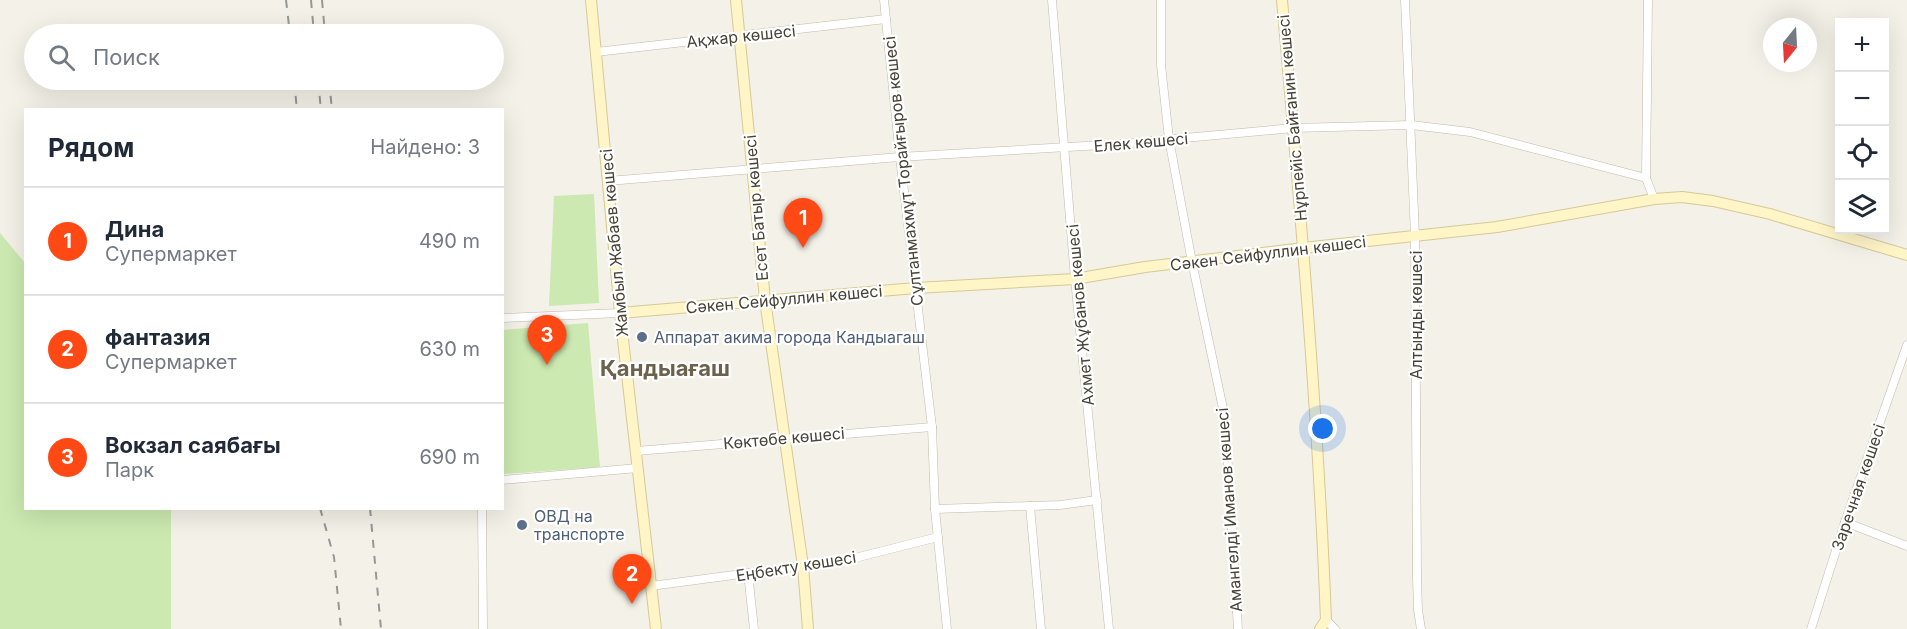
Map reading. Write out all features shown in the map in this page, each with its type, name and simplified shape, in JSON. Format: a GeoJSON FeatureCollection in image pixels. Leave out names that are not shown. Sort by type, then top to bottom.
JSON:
{"type":"FeatureCollection","features":[{"type":"Feature","properties":{"kind":"street","name":"Жамбыл Жабаев көшесі"},"geometry":{"type":"LineString","coordinates":[[591,0],[620,313],[656,629]]}},
{"type":"Feature","properties":{"kind":"street","name":"Есет Батыр көшесі"},"geometry":{"type":"LineString","coordinates":[[736,0],[765,300],[803,566],[808,629]]}},
{"type":"Feature","properties":{"kind":"street","name":"Сұлтанмахмұт Торайғыров көшесі"},"geometry":{"type":"LineString","coordinates":[[884,0],[932,427],[935,509],[946,629]]}},
{"type":"Feature","properties":{"kind":"street","name":"Ахмет Жұбанов көшесі"},"geometry":{"type":"LineString","coordinates":[[1052,0],[1075,279],[1109,629]]}},
{"type":"Feature","properties":{"kind":"street","name":"Амангелді Иманов көшесі"},"geometry":{"type":"LineString","coordinates":[[1161,0],[1161,65],[1169,139],[1225,418],[1238,629]]}},
{"type":"Feature","properties":{"kind":"street","name":"Нұрпейіс Байғанин көшесі"},"geometry":{"type":"LineString","coordinates":[[1282,0],[1303,248],[1322,518],[1323,625]]}},
{"type":"Feature","properties":{"kind":"street","name":"Алтынды көшесі"},"geometry":{"type":"LineString","coordinates":[[1405,0],[1415,236],[1417,578],[1421,629]]}},
{"type":"Feature","properties":{"kind":"street"},"geometry":{"type":"LineString","coordinates":[[1648,0],[1646,178],[1654,199]]}},
{"type":"Feature","properties":{"kind":"street","name":"Ақжар көшесі"},"geometry":{"type":"LineString","coordinates":[[596,52],[886,20]]}},
{"type":"Feature","properties":{"kind":"street","name":"Елек көшесі"},"geometry":{"type":"LineString","coordinates":[[608,181],[900,157],[1065,148],[1293,128],[1411,125],[1470,132],[1646,178]]}},
{"type":"Feature","properties":{"kind":"street","name":"Сәкен Сейфуллин көшесі"},"geometry":{"type":"LineString","coordinates":[[620,313],[916,288],[1075,279],[1303,248],[1497,227],[1654,199],[1682,197],[1713,201],[1770,214],[1907,255]]}},
{"type":"Feature","properties":{"kind":"street"},"geometry":{"type":"LineString","coordinates":[[504,318],[620,313]]}},
{"type":"Feature","properties":{"kind":"street","name":"Заречная көшесі"},"geometry":{"type":"LineString","coordinates":[[1811,629],[1845,522],[1907,345]]}},
{"type":"Feature","properties":{"kind":"street","name":"Көктөбе көшесі"},"geometry":{"type":"LineString","coordinates":[[636,451],[932,427]]}},
{"type":"Feature","properties":{"kind":"street"},"geometry":{"type":"LineString","coordinates":[[504,480],[638,468]]}},
{"type":"Feature","properties":{"kind":"street"},"geometry":{"type":"LineString","coordinates":[[935,509],[1030,506],[1097,500]]}},
{"type":"Feature","properties":{"kind":"street"},"geometry":{"type":"LineString","coordinates":[[1030,506],[1041,629]]}},
{"type":"Feature","properties":{"kind":"street"},"geometry":{"type":"LineString","coordinates":[[482,510],[483,629]]}},
{"type":"Feature","properties":{"kind":"street"},"geometry":{"type":"LineString","coordinates":[[1845,522],[1907,546]]}},
{"type":"Feature","properties":{"kind":"street","name":"Еңбекту көшесі"},"geometry":{"type":"LineString","coordinates":[[651,586],[847,560],[939,537]]}},
{"type":"Feature","properties":{"kind":"street"},"geometry":{"type":"LineString","coordinates":[[747,573],[754,629]]}},
{"type":"Feature","properties":{"kind":"street"},"geometry":{"type":"LineString","coordinates":[[1323,625],[1335,629]]}},
{"type":"Feature","properties":{"kind":"green space"},"geometry":{"type":"Polygon","coordinates":[[[594,194],[599,303],[549,306],[554,196],[594,194]]]}},
{"type":"Feature","properties":{"kind":"green space"},"geometry":{"type":"Polygon","coordinates":[[[0,233],[24,262],[24,510],[171,510],[171,629],[0,629],[0,233]]]}},
{"type":"Feature","properties":{"kind":"green space"},"geometry":{"type":"Polygon","coordinates":[[[588,323],[600,467],[504,474],[504,330],[588,323]]]}},
{"type":"Feature","properties":{"kind":"railway"},"geometry":{"type":"LineString","coordinates":[[286,0],[289,24]]}},
{"type":"Feature","properties":{"kind":"railway"},"geometry":{"type":"LineString","coordinates":[[311,0],[313,24]]}},
{"type":"Feature","properties":{"kind":"railway"},"geometry":{"type":"LineString","coordinates":[[322,0],[324,24]]}},
{"type":"Feature","properties":{"kind":"railway"},"geometry":{"type":"LineString","coordinates":[[295,90],[297,108]]}},
{"type":"Feature","properties":{"kind":"railway"},"geometry":{"type":"LineString","coordinates":[[319,90],[321,108]]}},
{"type":"Feature","properties":{"kind":"railway"},"geometry":{"type":"LineString","coordinates":[[330,90],[332,108]]}},
{"type":"Feature","properties":{"kind":"railway"},"geometry":{"type":"LineString","coordinates":[[321,510],[334,557],[341,629]]}},
{"type":"Feature","properties":{"kind":"railway"},"geometry":{"type":"LineString","coordinates":[[370,510],[381,629]]}},
{"type":"Feature","properties":{"kind":"place","name":"Дина"},"geometry":{"type":"Point","coordinates":[803,248]}},
{"type":"Feature","properties":{"kind":"place","name":"Аппарат акима города Кандыагаш"},"geometry":{"type":"Point","coordinates":[642,337]}},
{"type":"Feature","properties":{"kind":"place","name":"Вокзал саябағы"},"geometry":{"type":"Point","coordinates":[547,365]}},
{"type":"Feature","properties":{"kind":"place","name":"ОВД на транспорте"},"geometry":{"type":"Point","coordinates":[522,525]}},
{"type":"Feature","properties":{"kind":"place","name":"фантазия"},"geometry":{"type":"Point","coordinates":[632,604]}},
{"type":"Feature","properties":{"kind":"district","name":"Қандыағаш"},"geometry":{"type":"Point","coordinates":[665,368]}}]}
